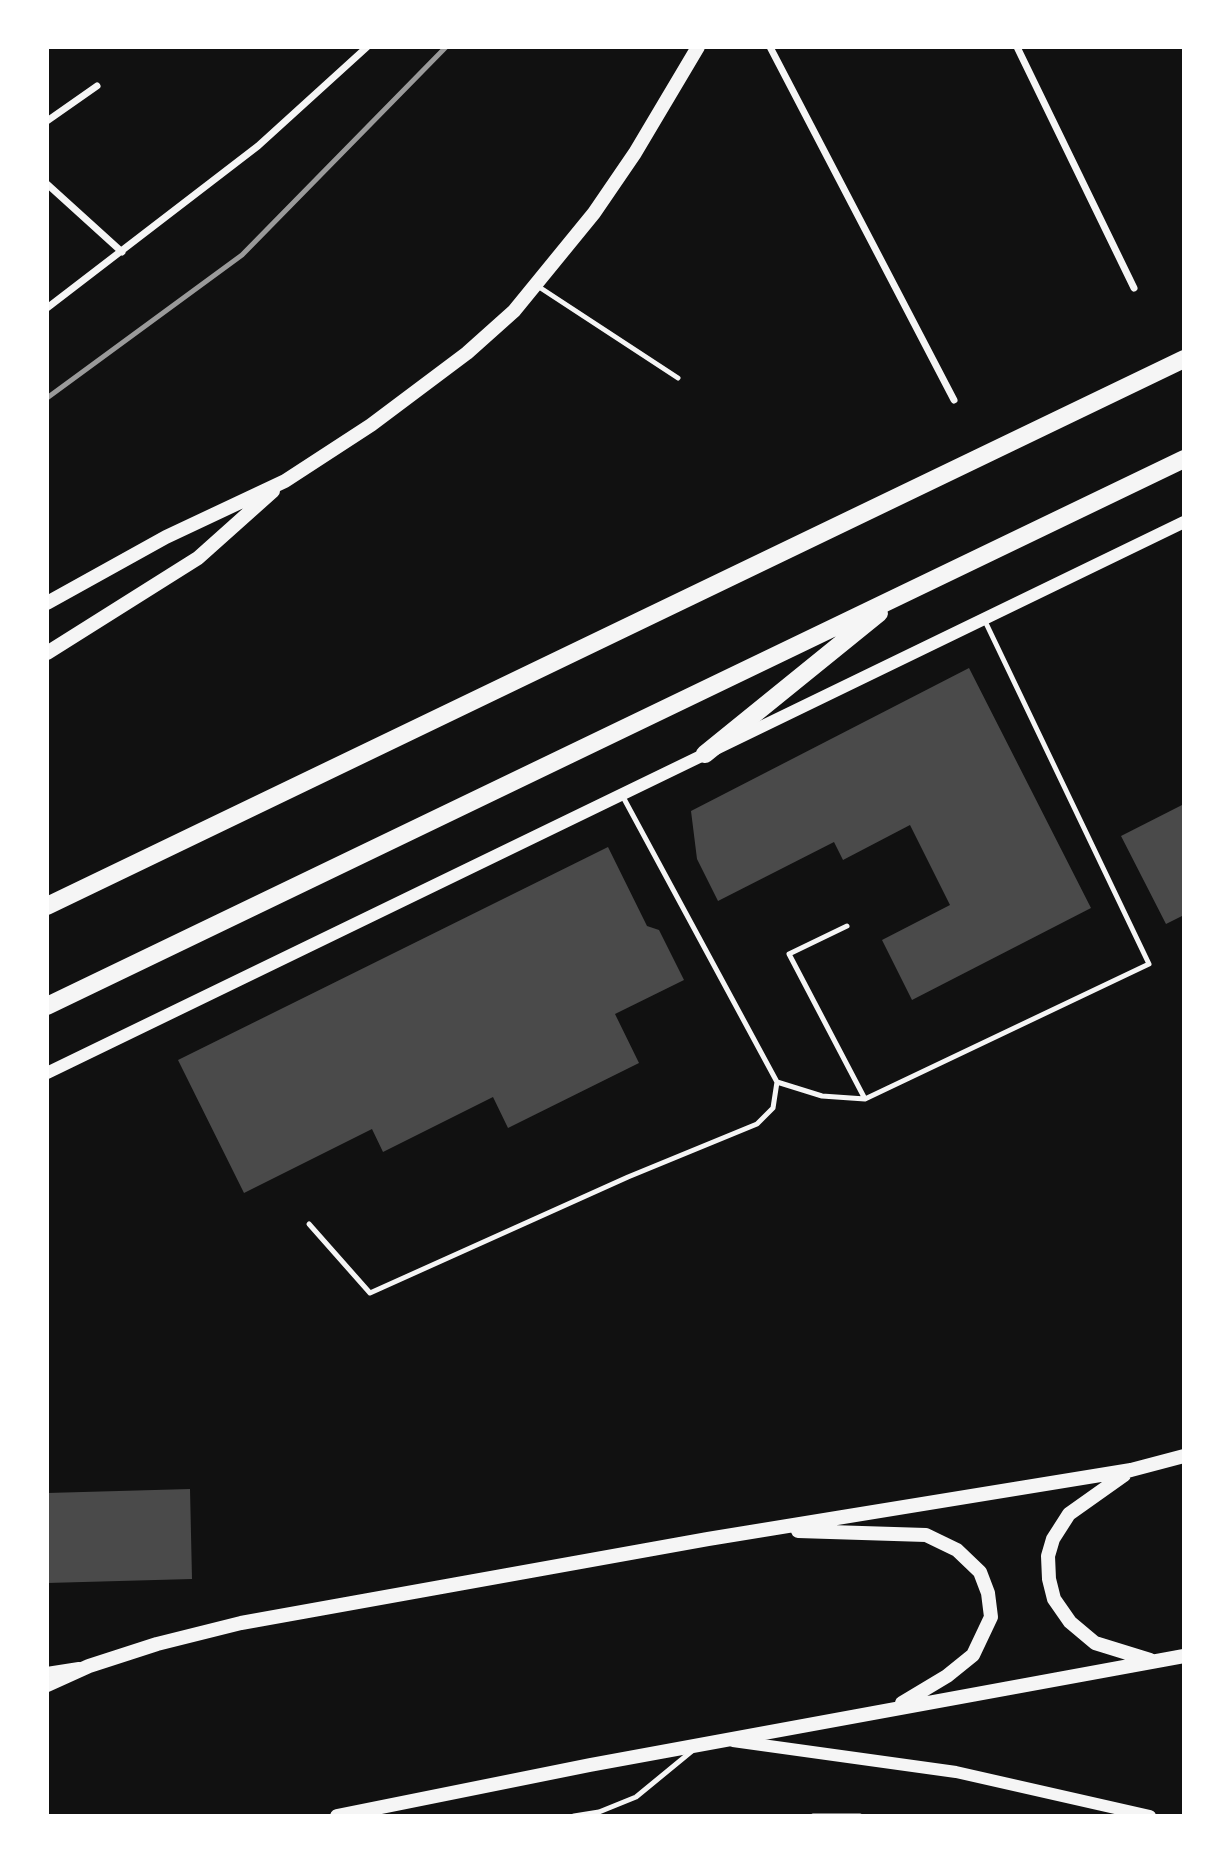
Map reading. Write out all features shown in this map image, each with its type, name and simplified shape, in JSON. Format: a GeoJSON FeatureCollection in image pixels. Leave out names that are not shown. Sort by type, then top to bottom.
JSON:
{"type":"FeatureCollection","features":[{"type":"Feature","properties":{"kind":"main road"},"geometry":{"type":"LineString","coordinates":[[47,603],[166,537],[285,481],[371,425],[458,360],[514,311],[594,213],[635,153],[698,47]]}},
{"type":"Feature","properties":{"kind":"main road"},"geometry":{"type":"LineString","coordinates":[[47,906],[1184,359]]}},
{"type":"Feature","properties":{"kind":"main road"},"geometry":{"type":"LineString","coordinates":[[47,1006],[1184,459]]}},
{"type":"Feature","properties":{"kind":"main road"},"geometry":{"type":"LineString","coordinates":[[47,653],[198,558],[285,481]]}},
{"type":"Feature","properties":{"kind":"main road"},"geometry":{"type":"LineString","coordinates":[[705,754],[901,595]]}},
{"type":"Feature","properties":{"kind":"main road"},"geometry":{"type":"LineString","coordinates":[[47,1685],[89,1666],[157,1644],[241,1623],[766,1530],[1131,1471],[1184,1456]]}},
{"type":"Feature","properties":{"kind":"main road"},"geometry":{"type":"LineString","coordinates":[[1131,1471],[1069,1514],[1053,1539],[1048,1556],[1049,1579],[1054,1599],[1069,1622],[1095,1643],[1151,1661]]}},
{"type":"Feature","properties":{"kind":"main road"},"geometry":{"type":"LineString","coordinates":[[766,1530],[926,1535],[957,1550],[980,1572],[988,1593],[991,1617],[973,1655],[947,1676],[892,1709]]}},
{"type":"Feature","properties":{"kind":"main road"},"geometry":{"type":"LineString","coordinates":[[337,1816],[726,1740],[1184,1656]]}},
{"type":"Feature","properties":{"kind":"street"},"geometry":{"type":"LineString","coordinates":[[47,308],[258,146],[367,47]]}},
{"type":"Feature","properties":{"kind":"street"},"geometry":{"type":"LineString","coordinates":[[770,47],[954,400]]}},
{"type":"Feature","properties":{"kind":"street"},"geometry":{"type":"LineString","coordinates":[[1017,47],[1134,288]]}},
{"type":"Feature","properties":{"kind":"street"},"geometry":{"type":"LineString","coordinates":[[47,121],[97,86]]}},
{"type":"Feature","properties":{"kind":"street"},"geometry":{"type":"LineString","coordinates":[[47,184],[122,252]]}},
{"type":"Feature","properties":{"kind":"street"},"geometry":{"type":"LineString","coordinates":[[47,1073],[1184,522]]}},
{"type":"Feature","properties":{"kind":"street"},"geometry":{"type":"LineString","coordinates":[[47,1673],[89,1666]]}},
{"type":"Feature","properties":{"kind":"street"},"geometry":{"type":"LineString","coordinates":[[726,1740],[956,1772],[1150,1816]]}},
{"type":"Feature","properties":{"kind":"lane"},"geometry":{"type":"LineString","coordinates":[[536,285],[678,378]]}},
{"type":"Feature","properties":{"kind":"lane"},"geometry":{"type":"LineString","coordinates":[[777,1082],[822,1096],[865,1099],[1149,964],[984,619]]}},
{"type":"Feature","properties":{"kind":"lane"},"geometry":{"type":"LineString","coordinates":[[309,1224],[370,1293],[628,1177],[757,1124],[773,1108],[777,1082],[622,795]]}},
{"type":"Feature","properties":{"kind":"lane"},"geometry":{"type":"LineString","coordinates":[[847,926],[789,954],[865,1099]]}},
{"type":"Feature","properties":{"kind":"lane"},"geometry":{"type":"LineString","coordinates":[[574,1816],[600,1812],[636,1797],[699,1746]]}},
{"type":"Feature","properties":{"kind":"lane"},"geometry":{"type":"LineString","coordinates":[[813,1816],[860,1816]]}},
{"type":"Feature","properties":{"kind":"building"},"geometry":{"type":"Polygon","coordinates":[[[969,668],[1091,908],[912,1000],[882,940],[950,905],[910,825],[843,860],[834,842],[718,901],[697,859],[691,811],[969,668]]]}},
{"type":"Feature","properties":{"kind":"building"},"geometry":{"type":"Polygon","coordinates":[[[1184,804],[1184,915],[1166,924],[1121,836],[1184,804]]]}},
{"type":"Feature","properties":{"kind":"building"},"geometry":{"type":"Polygon","coordinates":[[[608,847],[647,926],[659,930],[684,980],[615,1014],[639,1063],[508,1128],[493,1097],[383,1152],[372,1129],[244,1193],[178,1060],[608,847]]]}},
{"type":"Feature","properties":{"kind":"building"},"geometry":{"type":"Polygon","coordinates":[[[190,1489],[192,1579],[47,1583],[47,1493],[190,1489]]]}},
{"type":"Feature","properties":{"kind":"railway"},"geometry":{"type":"LineString","coordinates":[[47,398],[242,255],[446,47]]}}]}
